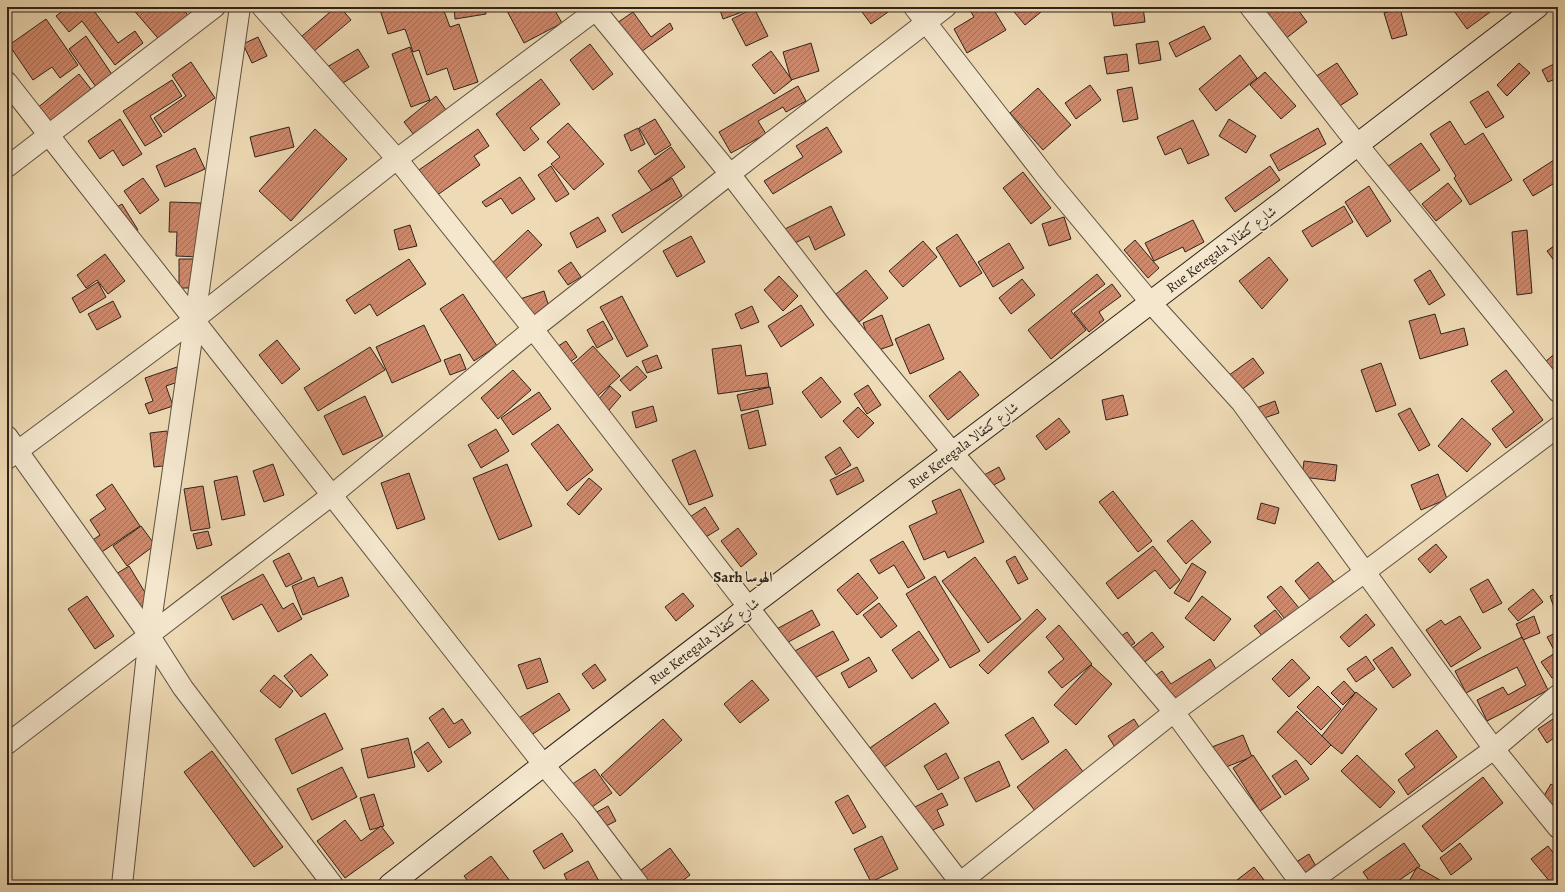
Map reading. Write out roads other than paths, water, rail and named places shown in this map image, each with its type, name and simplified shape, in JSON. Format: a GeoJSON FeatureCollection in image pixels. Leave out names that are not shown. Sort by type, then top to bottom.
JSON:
{"type":"FeatureCollection","features":[{"type":"Feature","properties":{"kind":"street"},"geometry":{"type":"LineString","coordinates":[[7,167],[215,7]]}},
{"type":"Feature","properties":{"kind":"street"},"geometry":{"type":"LineString","coordinates":[[122,885],[149,635],[240,7]]}},
{"type":"Feature","properties":{"kind":"street"},"geometry":{"type":"LineString","coordinates":[[262,7],[397,159],[533,329],[804,678],[960,884],[1174,712],[1365,572],[1558,427]]}},
{"type":"Feature","properties":{"kind":"street"},"geometry":{"type":"LineString","coordinates":[[914,7],[1050,182],[1151,303],[1241,402],[1494,749],[1558,828]]}},
{"type":"Feature","properties":{"kind":"street"},"geometry":{"type":"LineString","coordinates":[[7,744],[332,495],[533,329],[946,7]]}},
{"type":"Feature","properties":{"kind":"street"},"geometry":{"type":"LineString","coordinates":[[1250,7],[1358,144],[1558,392]]}},
{"type":"Feature","properties":{"kind":"street","name":"Rue Ketegala شارع كتقالا"},"geometry":{"type":"LineString","coordinates":[[390,885],[543,764],[748,607],[1151,303],[1537,7]]}},
{"type":"Feature","properties":{"kind":"street"},"geometry":{"type":"LineString","coordinates":[[333,885],[183,688],[149,635],[11,449],[194,319],[397,159],[596,8],[730,174],[836,310],[953,453],[1174,712],[1302,885]]}},
{"type":"Feature","properties":{"kind":"street"},"geometry":{"type":"LineString","coordinates":[[7,82],[543,764],[586,815],[639,885]]}},
{"type":"Feature","properties":{"kind":"street"},"geometry":{"type":"LineString","coordinates":[[1306,885],[1494,749],[1558,695]]}},
{"type":"Feature","properties":{"kind":"district","name":"Sarh الهوسا"},"geometry":{"type":"Point","coordinates":[743,577]}}]}
